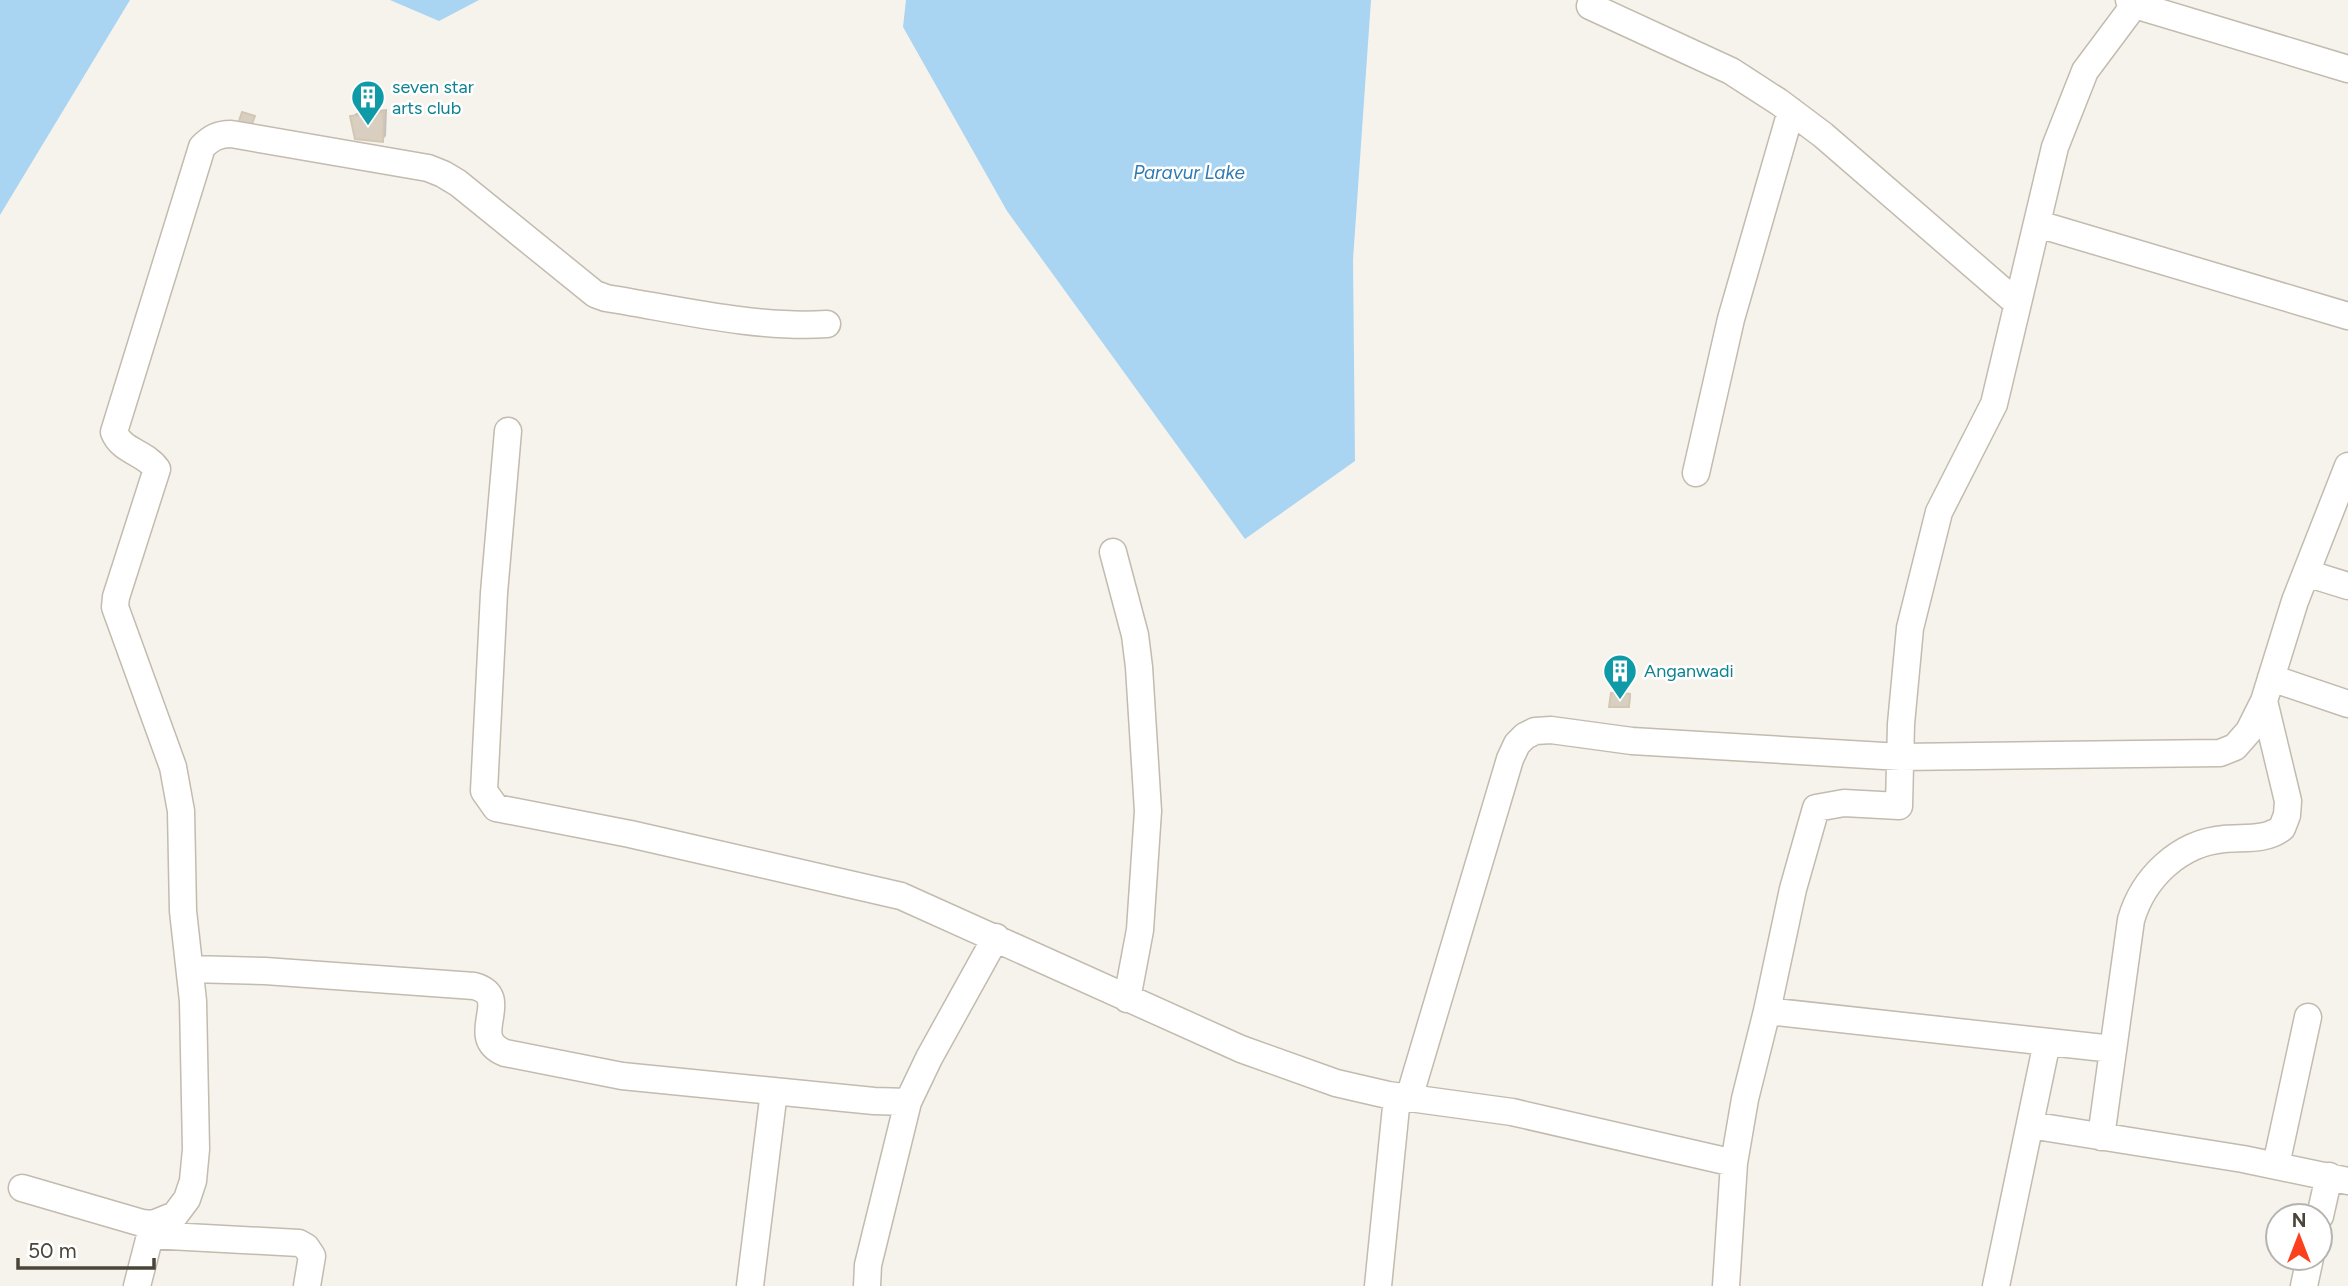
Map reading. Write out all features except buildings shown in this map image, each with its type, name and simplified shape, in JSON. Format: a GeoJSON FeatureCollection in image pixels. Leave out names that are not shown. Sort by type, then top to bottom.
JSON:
{"type":"FeatureCollection","features":[{"type":"Feature","properties":{"kind":"street"},"geometry":{"type":"LineString","coordinates":[[1726,1286],[1734,1163],[1745,1099],[1793,889],[1816,808],[1844,803],[1899,806],[1900,724],[1910,628],[1939,512],[1994,404],[2055,147],[2085,71],[2134,2],[2348,69]]}},
{"type":"Feature","properties":{"kind":"street"},"geometry":{"type":"LineString","coordinates":[[1590,6],[1731,71],[1791,111],[1823,135],[2017,303]]}},
{"type":"Feature","properties":{"kind":"street"},"geometry":{"type":"LineString","coordinates":[[1696,473],[1731,319],[1791,111]]}},
{"type":"Feature","properties":{"kind":"street"},"geometry":{"type":"LineString","coordinates":[[137,1286],[151,1229],[175,1215],[187,1199],[194,1181],[196,1149],[190,969],[183,911],[181,811],[173,767],[115,607],[158,469],[153,462],[117,441],[114,432],[202,147],[220,134],[231,134],[428,168],[458,183],[595,294],[606,298],[768,323],[797,326],[827,324]]}},
{"type":"Feature","properties":{"kind":"street"},"geometry":{"type":"LineString","coordinates":[[2038,224],[2348,316]]}},
{"type":"Feature","properties":{"kind":"street"},"geometry":{"type":"LineString","coordinates":[[508,431],[494,593],[484,778],[484,791],[491,803],[504,811],[630,834],[901,896],[1241,1049],[1336,1083],[1403,1097],[1512,1112],[1734,1163]]}},
{"type":"Feature","properties":{"kind":"street"},"geometry":{"type":"LineString","coordinates":[[1378,1286],[1403,1097],[1510,759],[1517,744],[1525,736],[1535,731],[1551,730],[1632,741],[1901,757],[2220,753],[2235,747],[2249,731],[2268,690],[2306,573],[2348,466]]}},
{"type":"Feature","properties":{"kind":"street"},"geometry":{"type":"LineString","coordinates":[[1113,552],[1138,656],[1148,811],[1140,930],[1127,999]]}},
{"type":"Feature","properties":{"kind":"street"},"geometry":{"type":"LineString","coordinates":[[2306,573],[2348,586]]}},
{"type":"Feature","properties":{"kind":"street"},"geometry":{"type":"LineString","coordinates":[[2268,690],[2348,704]]}},
{"type":"Feature","properties":{"kind":"street"},"geometry":{"type":"LineString","coordinates":[[2101,1137],[2131,920],[2136,902],[2145,886],[2159,870],[2192,848],[2210,841],[2265,837],[2282,828],[2287,815],[2288,801],[2268,690]]}},
{"type":"Feature","properties":{"kind":"street"},"geometry":{"type":"LineString","coordinates":[[867,1286],[868,1265],[908,1102],[929,1058],[996,937]]}},
{"type":"Feature","properties":{"kind":"street"},"geometry":{"type":"LineString","coordinates":[[190,969],[265,971],[474,986],[483,988],[489,995],[492,1002],[489,1039],[491,1045],[505,1053],[622,1076],[908,1102]]}},
{"type":"Feature","properties":{"kind":"street"},"geometry":{"type":"LineString","coordinates":[[1767,1012],[2113,1049]]}},
{"type":"Feature","properties":{"kind":"street"},"geometry":{"type":"LineString","coordinates":[[2276,1165],[2308,1017]]}},
{"type":"Feature","properties":{"kind":"street"},"geometry":{"type":"LineString","coordinates":[[1996,1286],[2047,1042]]}},
{"type":"Feature","properties":{"kind":"street"},"geometry":{"type":"LineString","coordinates":[[750,1286],[774,1091]]}},
{"type":"Feature","properties":{"kind":"street"},"geometry":{"type":"LineString","coordinates":[[2030,1125],[2276,1165],[2338,1178],[2327,1202]]}},
{"type":"Feature","properties":{"kind":"street"},"geometry":{"type":"LineString","coordinates":[[22,1188],[142,1223],[151,1229],[299,1243],[306,1247],[312,1256],[307,1286]]}},
{"type":"Feature","properties":{"kind":"water"},"geometry":{"type":"Polygon","coordinates":[[[0,0],[130,0],[0,215],[0,0]]]}},
{"type":"Feature","properties":{"kind":"water"},"geometry":{"type":"Polygon","coordinates":[[[390,0],[479,0],[439,21],[390,0]]]}},
{"type":"Feature","properties":{"kind":"water","name":"Paravur Lake"},"geometry":{"type":"Polygon","coordinates":[[[906,0],[1371,0],[1353,260],[1355,461],[1245,539],[1007,211],[903,27],[906,0]]]}},
{"type":"Feature","properties":{"kind":"place","name":"seven star arts club"},"geometry":{"type":"Point","coordinates":[368,127]}},
{"type":"Feature","properties":{"kind":"place","name":"Anganwadi"},"geometry":{"type":"Point","coordinates":[1620,701]}}]}
